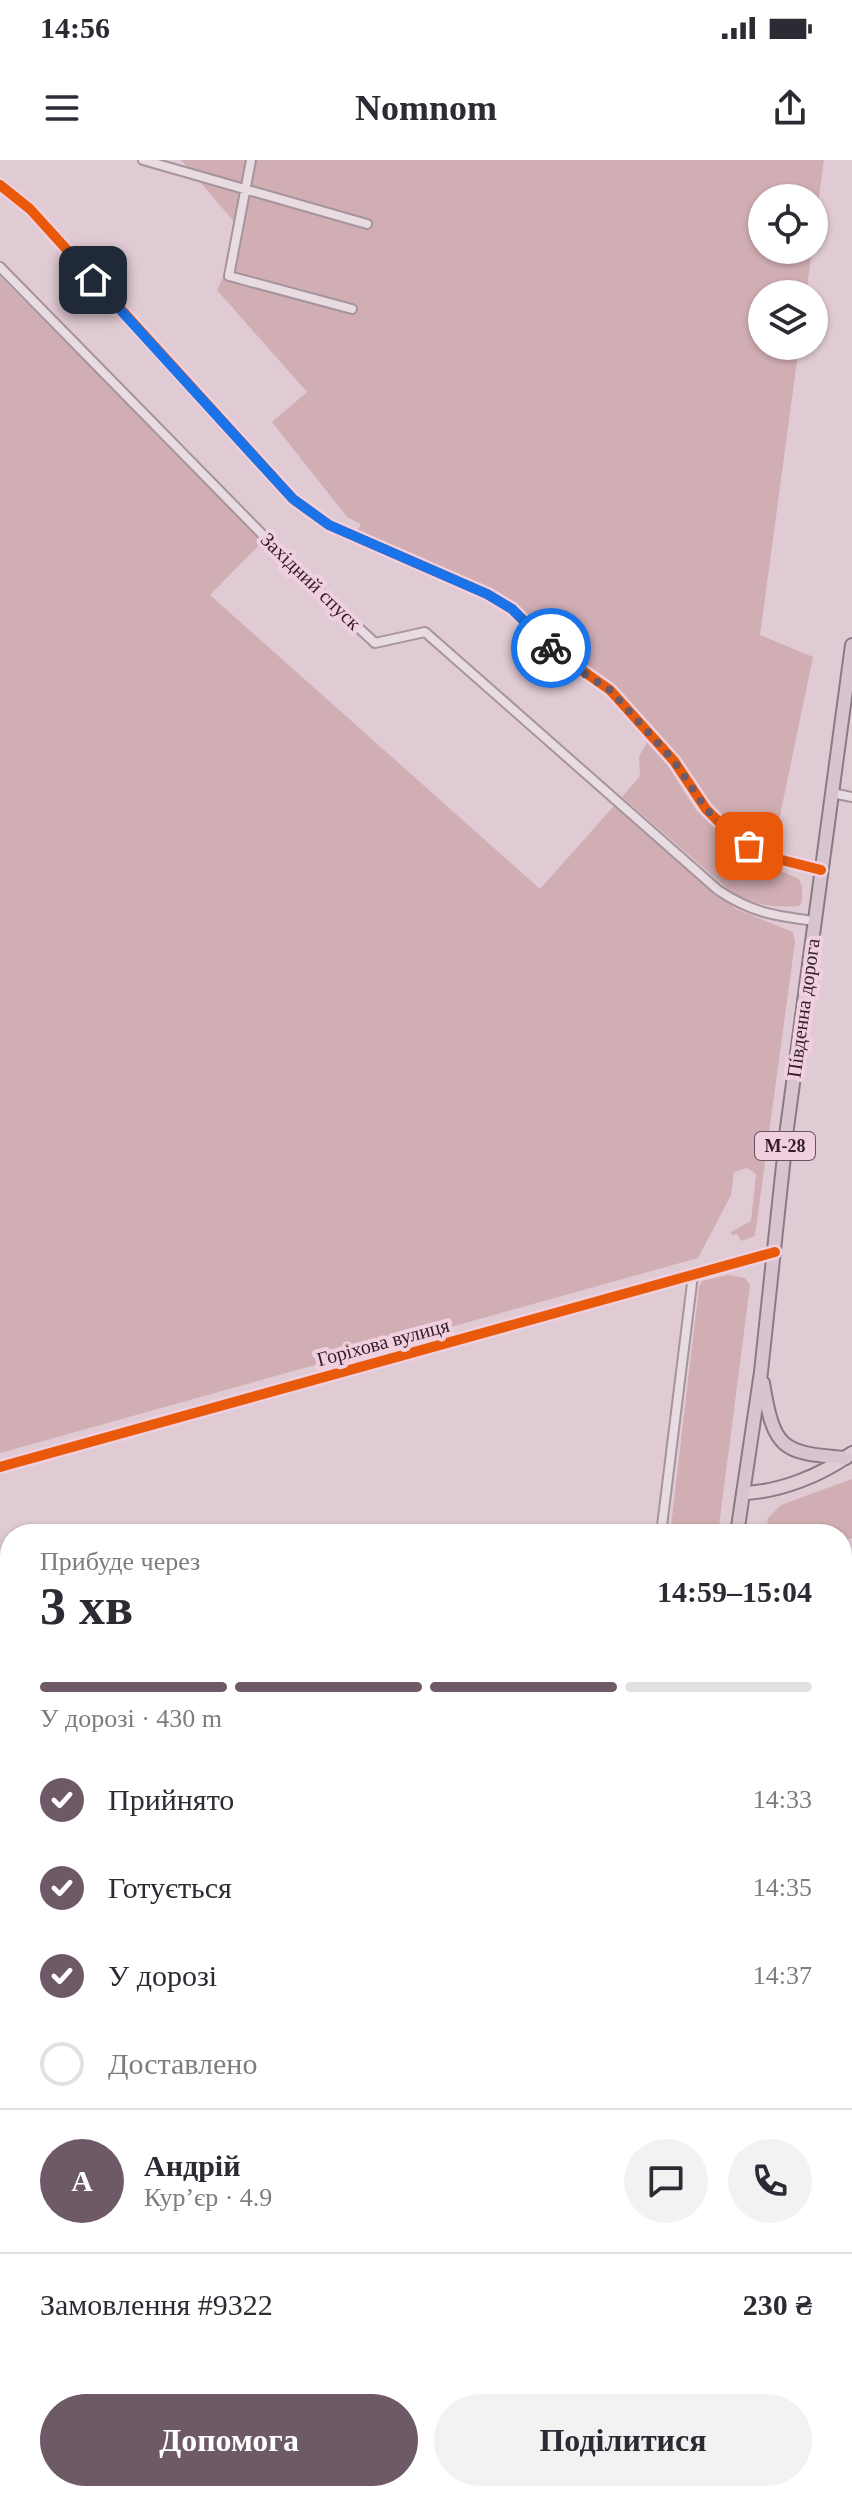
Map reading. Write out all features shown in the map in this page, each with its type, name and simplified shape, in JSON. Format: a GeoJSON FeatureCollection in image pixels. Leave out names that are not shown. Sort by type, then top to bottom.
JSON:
{"type":"FeatureCollection","features":[{"type":"Feature","properties":{"kind":"highway","name":"Південна дорога"},"geometry":{"type":"LineString","coordinates":[[761,1372],[787,1128],[852,645]]}},
{"type":"Feature","properties":{"kind":"highway"},"geometry":{"type":"LineString","coordinates":[[761,1372],[771,1424],[785,1445],[809,1456],[850,1459]]}},
{"type":"Feature","properties":{"kind":"highway","name":"М-28"},"geometry":{"type":"LineString","coordinates":[[738,1524],[761,1372]]}},
{"type":"Feature","properties":{"kind":"main road"},"geometry":{"type":"LineString","coordinates":[[743,1493],[765,1491],[850,1459]]}},
{"type":"Feature","properties":{"kind":"street"},"geometry":{"type":"LineString","coordinates":[[143,160],[367,224]]}},
{"type":"Feature","properties":{"kind":"street"},"geometry":{"type":"LineString","coordinates":[[251,160],[229,276],[352,309]]}},
{"type":"Feature","properties":{"kind":"street"},"geometry":{"type":"LineString","coordinates":[[0,185],[30,209],[293,499],[329,525],[487,594],[512,609],[553,650],[610,690],[674,761],[706,809],[730,833],[774,858],[821,870]]}},
{"type":"Feature","properties":{"kind":"street","name":"Західний спуск"},"geometry":{"type":"LineString","coordinates":[[0,267],[308,581],[375,643],[425,632],[718,890],[740,906],[771,915],[815,921]]}},
{"type":"Feature","properties":{"kind":"street"},"geometry":{"type":"LineString","coordinates":[[838,746],[852,748]]}},
{"type":"Feature","properties":{"kind":"street"},"geometry":{"type":"LineString","coordinates":[[832,793],[852,797]]}},
{"type":"Feature","properties":{"kind":"street","name":"Горіхова вулиця"},"geometry":{"type":"LineString","coordinates":[[0,1467],[775,1252]]}},
{"type":"Feature","properties":{"kind":"street"},"geometry":{"type":"LineString","coordinates":[[662,1524],[693,1275]]}},
{"type":"Feature","properties":{"kind":"shaded area"},"geometry":{"type":"Polygon","coordinates":[[[181,160],[824,160],[821,184],[748,184],[748,264],[810,264],[808,280],[748,280],[748,360],[797,360],[760,635],[813,657],[773,849],[753,840],[718,814],[678,757],[614,687],[560,654],[515,609],[355,535],[361,524],[347,517],[272,422],[307,392],[217,290],[244,233],[181,160]]]}},
{"type":"Feature","properties":{"kind":"shaded area"},"geometry":{"type":"Polygon","coordinates":[[[0,276],[264,540],[210,595],[540,889],[614,806],[736,909],[793,932],[795,942],[755,1236],[741,1241],[737,1234],[732,1235],[731,1232],[751,1221],[756,1174],[747,1168],[734,1172],[731,1195],[698,1258],[0,1453],[0,276]]]}},
{"type":"Feature","properties":{"kind":"shaded area"},"geometry":{"type":"Polygon","coordinates":[[[647,742],[669,767],[696,810],[718,830],[757,860],[799,879],[802,902],[799,906],[766,905],[735,895],[622,797],[640,776],[639,757],[647,742]]]}},
{"type":"Feature","properties":{"kind":"shaded area"},"geometry":{"type":"Polygon","coordinates":[[[728,1275],[745,1278],[750,1285],[719,1524],[671,1524],[699,1287],[702,1281],[728,1275]]]}},
{"type":"Feature","properties":{"kind":"shaded area"},"geometry":{"type":"Polygon","coordinates":[[[852,1479],[852,1524],[767,1524],[768,1518],[781,1505],[852,1479]]]}},
{"type":"Feature","properties":{"kind":"cycle path"},"geometry":{"type":"LineString","coordinates":[[0,185],[30,209],[293,499],[329,525],[487,594],[512,609],[553,650],[610,690],[674,761],[706,809],[730,833],[774,858],[821,870]]}},
{"type":"Feature","properties":{"kind":"cycle path"},"geometry":{"type":"LineString","coordinates":[[0,1467],[775,1252]]}},
{"type":"Feature","properties":{"kind":"way so far"},"geometry":{"type":"LineString","coordinates":[[551,648],[610,690],[674,761],[706,809],[730,833],[749,846]]}},
{"type":"Feature","properties":{"kind":"route"},"geometry":{"type":"LineString","coordinates":[[93,280],[293,499],[329,525],[487,594],[512,609],[551,648]]}}]}
